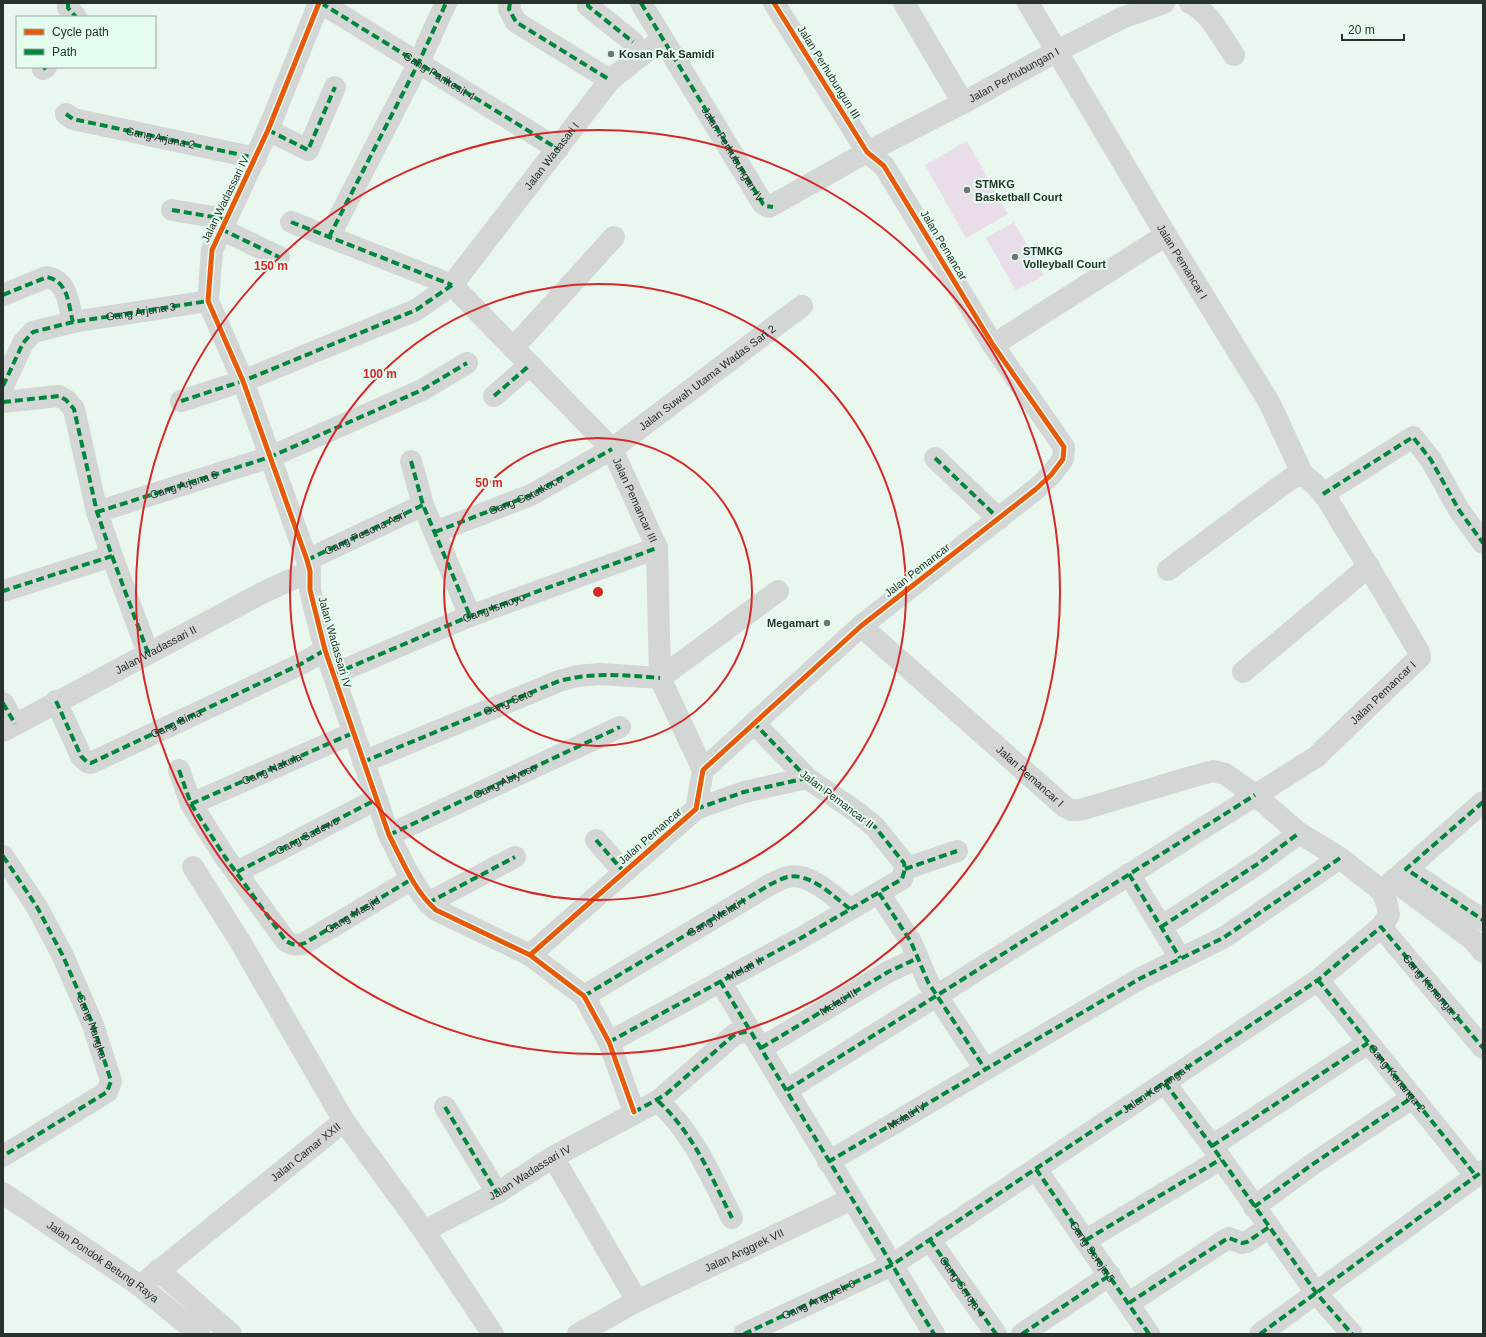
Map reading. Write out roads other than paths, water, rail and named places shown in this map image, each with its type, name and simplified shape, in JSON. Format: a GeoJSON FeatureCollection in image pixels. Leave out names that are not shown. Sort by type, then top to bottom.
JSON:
{"type":"FeatureCollection","features":[{"type":"Feature","properties":{"kind":"street"},"geometry":{"type":"LineString","coordinates":[[68,3],[68,8],[75,16]]}},
{"type":"Feature","properties":{"kind":"street","name":"Gang Parikesit 4"},"geometry":{"type":"LineString","coordinates":[[320,3],[419,62],[558,149]]}},
{"type":"Feature","properties":{"kind":"street","name":"Jalan Wadassari IV"},"geometry":{"type":"LineString","coordinates":[[320,3],[256,158],[223,224],[212,250],[208,301],[243,381],[309,566],[310,590],[325,650],[363,762],[389,835],[412,879],[428,903],[446,916],[530,955],[584,996],[609,1042],[634,1112]]}},
{"type":"Feature","properties":{"kind":"street"},"geometry":{"type":"LineString","coordinates":[[329,238],[419,62],[446,3]]}},
{"type":"Feature","properties":{"kind":"street"},"geometry":{"type":"LineString","coordinates":[[510,3],[510,15],[520,25],[610,80]]}},
{"type":"Feature","properties":{"kind":"street"},"geometry":{"type":"LineString","coordinates":[[588,3],[588,6],[633,42]]}},
{"type":"Feature","properties":{"kind":"street","name":"Jalan Perhubungan IV"},"geometry":{"type":"LineString","coordinates":[[641,3],[759,197],[766,206],[773,207],[867,152]]}},
{"type":"Feature","properties":{"kind":"street","name":"Jalan Perhubungun III"},"geometry":{"type":"LineString","coordinates":[[774,3],[867,152]]}},
{"type":"Feature","properties":{"kind":"street"},"geometry":{"type":"LineString","coordinates":[[904,3],[963,103]]}},
{"type":"Feature","properties":{"kind":"street","name":"Jalan Perhubungan I"},"geometry":{"type":"LineString","coordinates":[[867,152],[963,103],[1057,51],[1028,3]]}},
{"type":"Feature","properties":{"kind":"street"},"geometry":{"type":"LineString","coordinates":[[1057,51],[1122,18],[1164,3]]}},
{"type":"Feature","properties":{"kind":"street"},"geometry":{"type":"LineString","coordinates":[[1190,3],[1199,8],[1209,18],[1234,55]]}},
{"type":"Feature","properties":{"kind":"street","name":"Jalan Wadasari I"},"geometry":{"type":"LineString","coordinates":[[181,401],[243,381],[416,310],[452,285],[610,80],[656,44],[665,43]]}},
{"type":"Feature","properties":{"kind":"street","name":"Jalan Pemancar I"},"geometry":{"type":"LineString","coordinates":[[1057,51],[1166,235],[1269,402],[1312,483],[1369,566],[1419,652],[1420,657],[1316,757],[1255,795]]}},
{"type":"Feature","properties":{"kind":"street"},"geometry":{"type":"LineString","coordinates":[[268,130],[308,150],[335,87]]}},
{"type":"Feature","properties":{"kind":"street","name":"Gang Arjuna 2"},"geometry":{"type":"LineString","coordinates":[[66,114],[73,120],[256,158]]}},
{"type":"Feature","properties":{"kind":"street","name":"Jalan Pemancar"},"geometry":{"type":"LineString","coordinates":[[530,955],[696,808],[704,770],[754,723],[861,626],[999,520],[1051,475],[1063,459],[1064,447],[993,345],[884,166],[867,152]]}},
{"type":"Feature","properties":{"kind":"street"},"geometry":{"type":"LineString","coordinates":[[172,210],[223,224],[279,257]]}},
{"type":"Feature","properties":{"kind":"street"},"geometry":{"type":"LineString","coordinates":[[291,222],[452,285]]}},
{"type":"Feature","properties":{"kind":"street"},"geometry":{"type":"LineString","coordinates":[[993,345],[1166,235]]}},
{"type":"Feature","properties":{"kind":"street"},"geometry":{"type":"LineString","coordinates":[[513,348],[614,237]]}},
{"type":"Feature","properties":{"kind":"street"},"geometry":{"type":"LineString","coordinates":[[4,293],[47,277],[54,279],[65,288],[73,322]]}},
{"type":"Feature","properties":{"kind":"street","name":"Jalan Pemancar III"},"geometry":{"type":"LineString","coordinates":[[452,285],[612,448],[657,548],[660,678],[704,770]]}},
{"type":"Feature","properties":{"kind":"street","name":"Gang Arjuna 3"},"geometry":{"type":"LineString","coordinates":[[3,386],[23,343],[33,332],[73,322],[208,301]]}},
{"type":"Feature","properties":{"kind":"street","name":"Jalan Suwah Utama Wadas Sari 2"},"geometry":{"type":"LineString","coordinates":[[612,448],[802,306]]}},
{"type":"Feature","properties":{"kind":"street","name":"Gang Arjuna 5"},"geometry":{"type":"LineString","coordinates":[[97,512],[270,457],[422,390],[467,363]]}},
{"type":"Feature","properties":{"kind":"street"},"geometry":{"type":"LineString","coordinates":[[494,396],[530,365]]}},
{"type":"Feature","properties":{"kind":"street"},"geometry":{"type":"LineString","coordinates":[[3,402],[59,396],[74,409],[97,512],[148,653]]}},
{"type":"Feature","properties":{"kind":"street"},"geometry":{"type":"LineString","coordinates":[[1168,570],[1292,478],[1312,483],[1413,437],[1431,460],[1459,510],[1483,543]]}},
{"type":"Feature","properties":{"kind":"street","name":"Gang Gatutkoco"},"geometry":{"type":"LineString","coordinates":[[435,532],[531,495],[612,448]]}},
{"type":"Feature","properties":{"kind":"street"},"geometry":{"type":"LineString","coordinates":[[935,458],[999,520]]}},
{"type":"Feature","properties":{"kind":"street"},"geometry":{"type":"LineString","coordinates":[[412,461],[423,505],[470,616]]}},
{"type":"Feature","properties":{"kind":"street","name":"Gang Pesona Asri"},"geometry":{"type":"LineString","coordinates":[[309,566],[423,505]]}},
{"type":"Feature","properties":{"kind":"street","name":"Gang Ismoyo"},"geometry":{"type":"LineString","coordinates":[[334,674],[470,616],[657,548]]}},
{"type":"Feature","properties":{"kind":"street"},"geometry":{"type":"LineString","coordinates":[[3,591],[112,556]]}},
{"type":"Feature","properties":{"kind":"street","name":"Jalan Wadassari II"},"geometry":{"type":"LineString","coordinates":[[9,728],[56,701],[262,593],[309,566]]}},
{"type":"Feature","properties":{"kind":"street"},"geometry":{"type":"LineString","coordinates":[[1243,672],[1369,566]]}},
{"type":"Feature","properties":{"kind":"street"},"geometry":{"type":"LineString","coordinates":[[660,678],[778,591]]}},
{"type":"Feature","properties":{"kind":"street","name":"Jalan Pemancar I"},"geometry":{"type":"LineString","coordinates":[[861,626],[1065,807],[1071,810],[1080,810],[1213,772],[1231,776],[1299,832],[1340,858],[1394,880]]}},
{"type":"Feature","properties":{"kind":"street","name":"Gang Bima"},"geometry":{"type":"LineString","coordinates":[[56,701],[81,756],[87,762],[91,762],[294,667],[325,650]]}},
{"type":"Feature","properties":{"kind":"street","name":"Gang Seto"},"geometry":{"type":"LineString","coordinates":[[363,762],[559,681],[577,676],[600,674],[660,678]]}},
{"type":"Feature","properties":{"kind":"street"},"geometry":{"type":"LineString","coordinates":[[3,703],[9,728]]}},
{"type":"Feature","properties":{"kind":"street","name":"Jalan Pemancar II"},"geometry":{"type":"LineString","coordinates":[[754,723],[807,778],[876,827],[897,853],[904,863],[905,868]]}},
{"type":"Feature","properties":{"kind":"street","name":"Gang Abiyoso"},"geometry":{"type":"LineString","coordinates":[[389,835],[620,727]]}},
{"type":"Feature","properties":{"kind":"street","name":"Gang Nakula"},"geometry":{"type":"LineString","coordinates":[[191,804],[353,733]]}},
{"type":"Feature","properties":{"kind":"street"},"geometry":{"type":"LineString","coordinates":[[179,770],[191,804],[237,872]]}},
{"type":"Feature","properties":{"kind":"street"},"geometry":{"type":"LineString","coordinates":[[696,808],[744,792],[807,778]]}},
{"type":"Feature","properties":{"kind":"street"},"geometry":{"type":"LineString","coordinates":[[787,1090],[1255,795]]}},
{"type":"Feature","properties":{"kind":"street","name":"Gang Sadewo"},"geometry":{"type":"LineString","coordinates":[[237,872],[377,799]]}},
{"type":"Feature","properties":{"kind":"street"},"geometry":{"type":"LineString","coordinates":[[1394,880],[1483,802]]}},
{"type":"Feature","properties":{"kind":"street"},"geometry":{"type":"LineString","coordinates":[[1161,927],[1259,863],[1299,832]]}},
{"type":"Feature","properties":{"kind":"street"},"geometry":{"type":"LineString","coordinates":[[596,840],[624,872]]}},
{"type":"Feature","properties":{"kind":"street"},"geometry":{"type":"LineString","coordinates":[[957,851],[905,868],[902,879],[879,893],[911,942],[928,982],[936,996],[985,1069]]}},
{"type":"Feature","properties":{"kind":"street","name":"Gang Nangka"},"geometry":{"type":"LineString","coordinates":[[3,856],[37,907],[63,956],[92,1026],[111,1081],[107,1092],[3,1156]]}},
{"type":"Feature","properties":{"kind":"street"},"geometry":{"type":"LineString","coordinates":[[428,903],[515,857]]}},
{"type":"Feature","properties":{"kind":"street","name":"Melati IV"},"geometry":{"type":"LineString","coordinates":[[828,1162],[1141,978],[1223,938],[1340,858]]}},
{"type":"Feature","properties":{"kind":"street"},"geometry":{"type":"LineString","coordinates":[[193,867],[242,943],[344,1121]]}},
{"type":"Feature","properties":{"kind":"street","name":"Gang Masjid"},"geometry":{"type":"LineString","coordinates":[[237,872],[286,941],[298,946],[412,879]]}},
{"type":"Feature","properties":{"kind":"street"},"geometry":{"type":"LineString","coordinates":[[1129,874],[1180,958]]}},
{"type":"Feature","properties":{"kind":"street","name":"Gang Melati I"},"geometry":{"type":"LineString","coordinates":[[584,996],[771,884],[788,877],[798,876],[816,884],[850,909]]}},
{"type":"Feature","properties":{"kind":"street"},"geometry":{"type":"LineString","coordinates":[[1394,880],[1483,920]]}},
{"type":"Feature","properties":{"kind":"street"},"geometry":{"type":"LineString","coordinates":[[1394,880],[1473,940],[1483,952]]}},
{"type":"Feature","properties":{"kind":"street","name":"Jalan Kenanga I"},"geometry":{"type":"LineString","coordinates":[[892,1265],[1318,980],[1381,927],[1389,915],[1387,904],[1394,880]]}},
{"type":"Feature","properties":{"kind":"street","name":"Melati II"},"geometry":{"type":"LineString","coordinates":[[609,1042],[879,893]]}},
{"type":"Feature","properties":{"kind":"street","name":"Gang Kenanga 1"},"geometry":{"type":"LineString","coordinates":[[1381,927],[1483,1048]]}},
{"type":"Feature","properties":{"kind":"street","name":"Melati III"},"geometry":{"type":"LineString","coordinates":[[661,1098],[735,1034],[770,1044],[888,972],[918,958]]}},
{"type":"Feature","properties":{"kind":"street","name":"Gang Kenanga 2"},"geometry":{"type":"LineString","coordinates":[[1318,980],[1413,1097],[1479,1173]]}},
{"type":"Feature","properties":{"kind":"street"},"geometry":{"type":"LineString","coordinates":[[720,981],[787,1090],[828,1162],[892,1265],[929,1332]]}},
{"type":"Feature","properties":{"kind":"street"},"geometry":{"type":"LineString","coordinates":[[1086,1240],[1216,1153],[1368,1043]]}},
{"type":"Feature","properties":{"kind":"street"},"geometry":{"type":"LineString","coordinates":[[1165,1083],[1317,1294],[1348,1333]]}},
{"type":"Feature","properties":{"kind":"street"},"geometry":{"type":"LineString","coordinates":[[1254,1207],[1310,1166],[1413,1097]]}},
{"type":"Feature","properties":{"kind":"street"},"geometry":{"type":"LineString","coordinates":[[661,1098],[687,1132],[732,1218]]}},
{"type":"Feature","properties":{"kind":"street","name":"Jalan Wadassari IV"},"geometry":{"type":"LineString","coordinates":[[424,1231],[497,1193],[554,1157],[661,1098]]}},
{"type":"Feature","properties":{"kind":"street"},"geometry":{"type":"LineString","coordinates":[[445,1107],[497,1193]]}},
{"type":"Feature","properties":{"kind":"street","name":"Jalan Camar XXII"},"geometry":{"type":"LineString","coordinates":[[140,1286],[344,1121],[424,1231],[493,1334]]}},
{"type":"Feature","properties":{"kind":"street"},"geometry":{"type":"LineString","coordinates":[[554,1157],[637,1302]]}},
{"type":"Feature","properties":{"kind":"street","name":"Gang Seroja 5"},"geometry":{"type":"LineString","coordinates":[[1036,1169],[1149,1334]]}},
{"type":"Feature","properties":{"kind":"street"},"geometry":{"type":"LineString","coordinates":[[1260,1334],[1317,1294],[1479,1173]]}},
{"type":"Feature","properties":{"kind":"street","name":"Jalan Pondok Betung Raya"},"geometry":{"type":"LineString","coordinates":[[3,1193],[140,1286],[199,1334]]}},
{"type":"Feature","properties":{"kind":"street","name":"Jalan Anggrek VII"},"geometry":{"type":"LineString","coordinates":[[578,1334],[637,1302],[852,1200]]}},
{"type":"Feature","properties":{"kind":"street"},"geometry":{"type":"LineString","coordinates":[[1129,1303],[1225,1240],[1229,1238],[1242,1243],[1247,1242],[1269,1227]]}},
{"type":"Feature","properties":{"kind":"street","name":"Gang Seroja 4"},"geometry":{"type":"LineString","coordinates":[[930,1240],[996,1334]]}},
{"type":"Feature","properties":{"kind":"street","name":"Gang Anggrek 6"},"geometry":{"type":"LineString","coordinates":[[744,1334],[892,1265]]}},
{"type":"Feature","properties":{"kind":"street"},"geometry":{"type":"LineString","coordinates":[[158,1270],[231,1334]]}},
{"type":"Feature","properties":{"kind":"street"},"geometry":{"type":"LineString","coordinates":[[1022,1334],[1110,1275]]}},
{"type":"Feature","properties":{"kind":"place","name":"Kosan Pak Samidi"},"geometry":{"type":"Point","coordinates":[611,54]}},
{"type":"Feature","properties":{"kind":"place","name":"STMKG Basketball Court"},"geometry":{"type":"Point","coordinates":[967,190]}},
{"type":"Feature","properties":{"kind":"place","name":"STMKG Volleyball Court"},"geometry":{"type":"Point","coordinates":[1015,257]}},
{"type":"Feature","properties":{"kind":"place","name":"Megamart"},"geometry":{"type":"Point","coordinates":[827,623]}}]}
